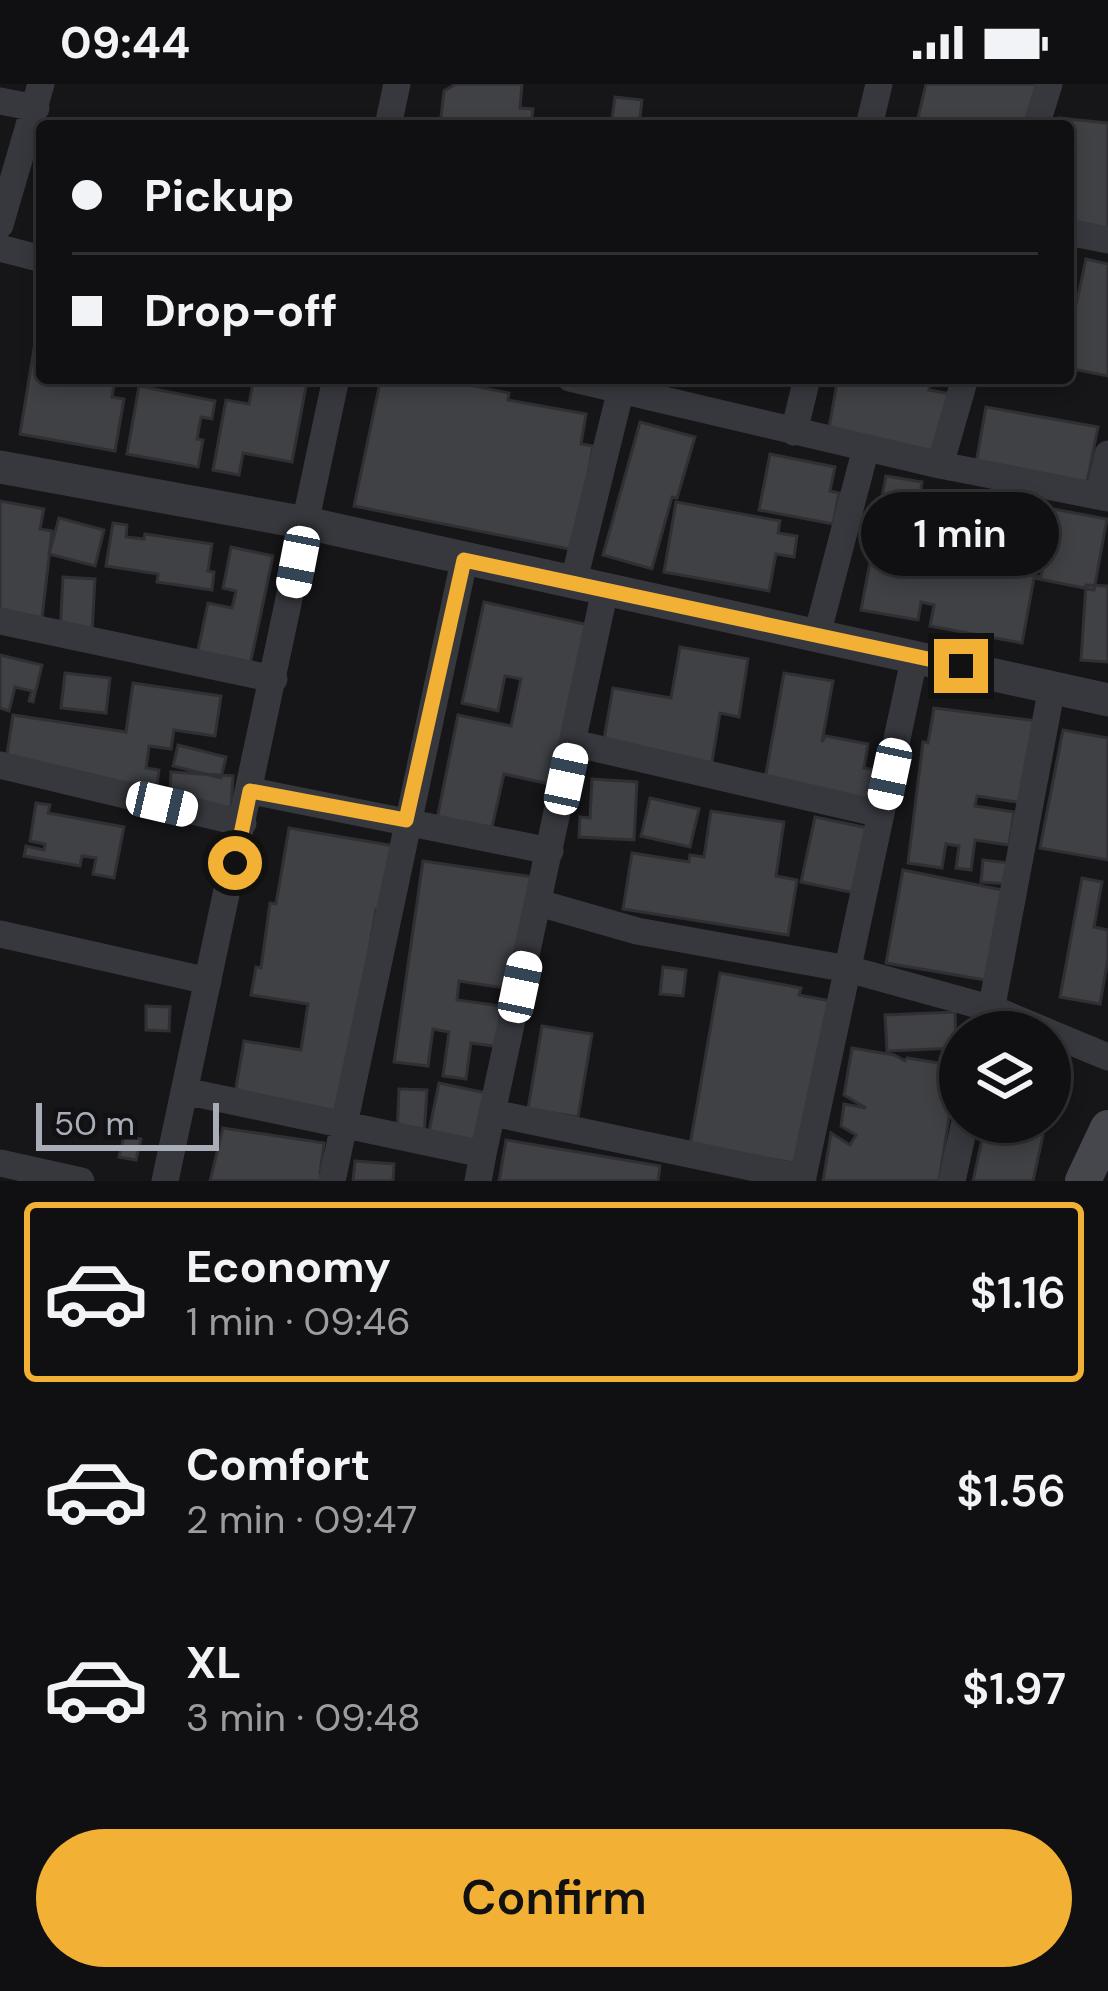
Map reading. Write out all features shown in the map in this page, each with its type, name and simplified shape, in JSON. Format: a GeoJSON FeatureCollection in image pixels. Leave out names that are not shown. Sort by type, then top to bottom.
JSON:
{"type":"FeatureCollection","features":[{"type":"Feature","properties":{"kind":"main road"},"geometry":{"type":"LineString","coordinates":[[1083,1181],[1108,1128]]}},
{"type":"Feature","properties":{"kind":"street"},"geometry":{"type":"LineString","coordinates":[[389,120],[397,84]]}},
{"type":"Feature","properties":{"kind":"street"},"geometry":{"type":"LineString","coordinates":[[870,120],[879,84]]}},
{"type":"Feature","properties":{"kind":"street"},"geometry":{"type":"LineString","coordinates":[[1038,120],[1048,84]]}},
{"type":"Feature","properties":{"kind":"street"},"geometry":{"type":"LineString","coordinates":[[0,101],[38,96],[0,225]]}},
{"type":"Feature","properties":{"kind":"street"},"geometry":{"type":"LineString","coordinates":[[1074,233],[1108,240]]}},
{"type":"Feature","properties":{"kind":"street"},"geometry":{"type":"LineString","coordinates":[[0,248],[36,257]]}},
{"type":"Feature","properties":{"kind":"street"},"geometry":{"type":"LineString","coordinates":[[164,1181],[335,384]]}},
{"type":"Feature","properties":{"kind":"street"},"geometry":{"type":"LineString","coordinates":[[598,384],[940,465],[1104,497],[1108,454]]}},
{"type":"Feature","properties":{"kind":"street"},"geometry":{"type":"LineString","coordinates":[[794,431],[806,384]]}},
{"type":"Feature","properties":{"kind":"street"},"geometry":{"type":"LineString","coordinates":[[940,465],[962,384]]}},
{"type":"Feature","properties":{"kind":"street"},"geometry":{"type":"LineString","coordinates":[[184,1091],[344,1126],[481,1168],[573,743],[589,587],[621,389]]}},
{"type":"Feature","properties":{"kind":"street"},"geometry":{"type":"LineString","coordinates":[[818,635],[866,448]]}},
{"type":"Feature","properties":{"kind":"street"},"geometry":{"type":"LineString","coordinates":[[0,467],[306,523],[1108,700]]}},
{"type":"Feature","properties":{"kind":"street"},"geometry":{"type":"LineString","coordinates":[[332,1181],[464,560]]}},
{"type":"Feature","properties":{"kind":"street"},"geometry":{"type":"LineString","coordinates":[[0,621],[274,679]]}},
{"type":"Feature","properties":{"kind":"street"},"geometry":{"type":"LineString","coordinates":[[493,1113],[802,1179],[915,655]]}},
{"type":"Feature","properties":{"kind":"street"},"geometry":{"type":"LineString","coordinates":[[992,1011],[1052,687]]}},
{"type":"Feature","properties":{"kind":"street"},"geometry":{"type":"LineString","coordinates":[[573,743],[881,814]]}},
{"type":"Feature","properties":{"kind":"street"},"geometry":{"type":"LineString","coordinates":[[0,765],[243,824]]}},
{"type":"Feature","properties":{"kind":"street"},"geometry":{"type":"LineString","coordinates":[[250,791],[550,851]]}},
{"type":"Feature","properties":{"kind":"street"},"geometry":{"type":"LineString","coordinates":[[539,904],[637,931],[848,969],[963,1011]]}},
{"type":"Feature","properties":{"kind":"street"},"geometry":{"type":"LineString","coordinates":[[0,934],[208,981]]}},
{"type":"Feature","properties":{"kind":"street"},"geometry":{"type":"LineString","coordinates":[[1071,1041],[1108,1057]]}},
{"type":"Feature","properties":{"kind":"street"},"geometry":{"type":"LineString","coordinates":[[952,1181],[960,1143]]}},
{"type":"Feature","properties":{"kind":"street"},"geometry":{"type":"LineString","coordinates":[[0,1163],[81,1181]]}},
{"type":"Feature","properties":{"kind":"building"},"geometry":{"type":"Polygon","coordinates":[[[456,84],[522,84],[520,108],[533,109],[532,120],[441,120],[444,91],[456,84]]]}},
{"type":"Feature","properties":{"kind":"building"},"geometry":{"type":"Polygon","coordinates":[[[926,84],[1040,84],[1031,120],[917,120],[926,84]]]}},
{"type":"Feature","properties":{"kind":"building"},"geometry":{"type":"Polygon","coordinates":[[[615,97],[642,100],[640,120],[612,120],[615,97]]]}},
{"type":"Feature","properties":{"kind":"building"},"geometry":{"type":"Polygon","coordinates":[[[1059,118],[1108,123],[1108,242],[1074,241],[1074,120],[1059,118]]]}},
{"type":"Feature","properties":{"kind":"building"},"geometry":{"type":"Polygon","coordinates":[[[1086,259],[1108,264],[1108,376],[1074,369],[1074,314],[1086,259]]]}},
{"type":"Feature","properties":{"kind":"building"},"geometry":{"type":"Polygon","coordinates":[[[36,337],[36,384],[114,384],[112,397],[124,399],[115,451],[20,434],[36,337]]]}},
{"type":"Feature","properties":{"kind":"building"},"geometry":{"type":"Polygon","coordinates":[[[253,384],[306,384],[292,462],[243,453],[239,475],[213,470],[226,400],[249,404],[253,384]]]}},
{"type":"Feature","properties":{"kind":"building"},"geometry":{"type":"Polygon","coordinates":[[[380,384],[464,384],[509,393],[508,400],[586,414],[581,444],[593,446],[574,550],[354,506],[380,384]]]}},
{"type":"Feature","properties":{"kind":"building"},"geometry":{"type":"Polygon","coordinates":[[[837,384],[930,384],[929,390],[957,395],[946,455],[828,433],[837,384]]]}},
{"type":"Feature","properties":{"kind":"building"},"geometry":{"type":"Polygon","coordinates":[[[139,386],[215,401],[212,419],[201,417],[198,467],[127,454],[139,386]]]}},
{"type":"Feature","properties":{"kind":"building"},"geometry":{"type":"Polygon","coordinates":[[[986,407],[1098,427],[1087,482],[976,463],[986,407]]]}},
{"type":"Feature","properties":{"kind":"building"},"geometry":{"type":"Polygon","coordinates":[[[640,422],[695,437],[652,569],[603,555],[640,422]]]}},
{"type":"Feature","properties":{"kind":"building"},"geometry":{"type":"Polygon","coordinates":[[[770,454],[835,467],[830,491],[839,493],[833,524],[759,510],[770,454]]]}},
{"type":"Feature","properties":{"kind":"building"},"geometry":{"type":"Polygon","coordinates":[[[886,476],[922,482],[918,507],[909,505],[901,549],[951,560],[1041,577],[1053,509],[1107,519],[1094,590],[1034,578],[1022,643],[930,626],[934,605],[921,602],[918,620],[861,610],[886,476]]]}},
{"type":"Feature","properties":{"kind":"building"},"geometry":{"type":"Polygon","coordinates":[[[0,501],[44,509],[40,529],[52,531],[41,627],[0,619],[0,501]]]}},
{"type":"Feature","properties":{"kind":"building"},"geometry":{"type":"Polygon","coordinates":[[[676,502],[780,521],[778,533],[797,536],[794,557],[776,554],[769,591],[664,572],[676,502]]]}},
{"type":"Feature","properties":{"kind":"building"},"geometry":{"type":"Polygon","coordinates":[[[59,518],[104,530],[95,566],[49,554],[59,518]]]}},
{"type":"Feature","properties":{"kind":"building"},"geometry":{"type":"Polygon","coordinates":[[[113,523],[127,525],[126,537],[144,539],[145,534],[212,544],[208,571],[214,572],[212,590],[157,582],[158,574],[106,566],[113,523]]]}},
{"type":"Feature","properties":{"kind":"building"},"geometry":{"type":"Polygon","coordinates":[[[231,547],[273,556],[248,675],[195,664],[208,603],[232,608],[236,591],[223,588],[231,547]]]}},
{"type":"Feature","properties":{"kind":"building"},"geometry":{"type":"Polygon","coordinates":[[[63,577],[95,579],[92,634],[60,633],[63,577]]]}},
{"type":"Feature","properties":{"kind":"building"},"geometry":{"type":"Polygon","coordinates":[[[1086,585],[1108,586],[1108,662],[1081,660],[1086,585]]]}},
{"type":"Feature","properties":{"kind":"building"},"geometry":{"type":"Polygon","coordinates":[[[484,602],[593,626],[553,785],[504,774],[490,836],[436,824],[458,715],[511,726],[521,679],[505,676],[498,711],[462,703],[484,602]]]}},
{"type":"Feature","properties":{"kind":"building"},"geometry":{"type":"Polygon","coordinates":[[[680,647],[748,659],[739,717],[720,713],[711,768],[602,750],[613,688],[671,698],[680,647]]]}},
{"type":"Feature","properties":{"kind":"building"},"geometry":{"type":"Polygon","coordinates":[[[0,655],[42,665],[33,702],[29,701],[32,691],[15,687],[9,711],[0,708],[0,655]]]}},
{"type":"Feature","properties":{"kind":"building"},"geometry":{"type":"Polygon","coordinates":[[[65,673],[110,678],[106,713],[61,708],[65,673]]]}},
{"type":"Feature","properties":{"kind":"building"},"geometry":{"type":"Polygon","coordinates":[[[784,673],[833,681],[822,742],[826,736],[868,744],[864,768],[882,771],[876,804],[764,785],[784,673]]]}},
{"type":"Feature","properties":{"kind":"building"},"geometry":{"type":"Polygon","coordinates":[[[133,683],[221,696],[215,736],[174,730],[171,749],[149,746],[146,768],[159,770],[156,796],[4,774],[13,715],[126,732],[133,683]]]}},
{"type":"Feature","properties":{"kind":"building"},"geometry":{"type":"Polygon","coordinates":[[[934,708],[1038,721],[1023,803],[977,796],[975,806],[1014,812],[1009,845],[975,840],[971,870],[956,868],[959,846],[946,844],[942,868],[908,863],[923,742],[928,743],[934,708]]]}},
{"type":"Feature","properties":{"kind":"building"},"geometry":{"type":"Polygon","coordinates":[[[1063,730],[1108,738],[1108,860],[1040,848],[1063,730]]]}},
{"type":"Feature","properties":{"kind":"building"},"geometry":{"type":"Polygon","coordinates":[[[178,745],[226,757],[221,778],[173,766],[178,745]]]}},
{"type":"Feature","properties":{"kind":"building"},"geometry":{"type":"Polygon","coordinates":[[[171,772],[233,776],[231,809],[169,806],[171,772]]]}},
{"type":"Feature","properties":{"kind":"building"},"geometry":{"type":"Polygon","coordinates":[[[592,779],[637,782],[634,840],[579,837],[580,817],[590,818],[592,779]]]}},
{"type":"Feature","properties":{"kind":"building"},"geometry":{"type":"Polygon","coordinates":[[[650,798],[699,809],[690,847],[641,836],[650,798]]]}},
{"type":"Feature","properties":{"kind":"building"},"geometry":{"type":"Polygon","coordinates":[[[36,803],[50,805],[48,813],[124,827],[114,878],[93,874],[96,858],[82,856],[80,866],[24,856],[26,846],[44,850],[45,844],[30,841],[36,803]]]}},
{"type":"Feature","properties":{"kind":"building"},"geometry":{"type":"Polygon","coordinates":[[[711,811],[784,822],[776,876],[797,880],[788,935],[623,909],[632,853],[689,862],[690,855],[704,857],[711,811]]]}},
{"type":"Feature","properties":{"kind":"building"},"geometry":{"type":"Polygon","coordinates":[[[815,817],[868,828],[855,893],[801,882],[815,817]]]}},
{"type":"Feature","properties":{"kind":"building"},"geometry":{"type":"Polygon","coordinates":[[[289,828],[395,846],[384,911],[376,910],[341,1117],[234,1099],[244,1041],[301,1050],[308,1004],[251,995],[256,967],[261,968],[270,903],[276,904],[289,828]]]}},
{"type":"Feature","properties":{"kind":"building"},"geometry":{"type":"Polygon","coordinates":[[[983,860],[1010,863],[1008,884],[981,882],[983,860]]]}},
{"type":"Feature","properties":{"kind":"building"},"geometry":{"type":"Polygon","coordinates":[[[423,861],[533,877],[516,990],[459,981],[457,1000],[508,1007],[501,1047],[471,1043],[466,1079],[443,1076],[449,1032],[433,1029],[428,1066],[394,1062],[423,861]]]}},
{"type":"Feature","properties":{"kind":"building"},"geometry":{"type":"Polygon","coordinates":[[[903,870],[1007,891],[991,981],[886,963],[903,870]]]}},
{"type":"Feature","properties":{"kind":"building"},"geometry":{"type":"Polygon","coordinates":[[[1082,878],[1102,882],[1094,927],[1108,930],[1108,959],[1100,1004],[1060,997],[1082,878]]]}},
{"type":"Feature","properties":{"kind":"building"},"geometry":{"type":"Polygon","coordinates":[[[663,967],[686,970],[683,996],[660,994],[663,967]]]}},
{"type":"Feature","properties":{"kind":"building"},"geometry":{"type":"Polygon","coordinates":[[[720,973],[801,988],[799,995],[831,1001],[800,1164],[690,1145],[720,973]]]}},
{"type":"Feature","properties":{"kind":"building"},"geometry":{"type":"Polygon","coordinates":[[[146,1006],[170,1007],[169,1031],[146,1030],[146,1006]]]}},
{"type":"Feature","properties":{"kind":"building"},"geometry":{"type":"Polygon","coordinates":[[[939,1013],[939,1049],[887,1051],[885,1015],[939,1013]]]}},
{"type":"Feature","properties":{"kind":"building"},"geometry":{"type":"Polygon","coordinates":[[[542,1026],[592,1034],[578,1117],[528,1109],[542,1026]]]}},
{"type":"Feature","properties":{"kind":"building"},"geometry":{"type":"Polygon","coordinates":[[[852,1048],[905,1061],[939,1063],[939,1143],[945,1143],[939,1181],[823,1181],[831,1133],[850,1145],[856,1135],[841,1126],[844,1104],[866,1108],[844,1095],[852,1048]]]}},
{"type":"Feature","properties":{"kind":"building"},"geometry":{"type":"Polygon","coordinates":[[[439,1083],[486,1093],[485,1148],[428,1136],[439,1083]]]}},
{"type":"Feature","properties":{"kind":"building"},"geometry":{"type":"Polygon","coordinates":[[[399,1089],[427,1090],[424,1136],[397,1134],[399,1089]]]}},
{"type":"Feature","properties":{"kind":"building"},"geometry":{"type":"Polygon","coordinates":[[[223,1128],[324,1143],[320,1173],[328,1174],[327,1181],[210,1181],[223,1128]]]}},
{"type":"Feature","properties":{"kind":"building"},"geometry":{"type":"Polygon","coordinates":[[[124,1136],[141,1139],[136,1160],[119,1157],[124,1136]]]}},
{"type":"Feature","properties":{"kind":"building"},"geometry":{"type":"Polygon","coordinates":[[[506,1140],[660,1166],[658,1181],[499,1181],[506,1140]]]}},
{"type":"Feature","properties":{"kind":"building"},"geometry":{"type":"Polygon","coordinates":[[[981,1143],[1041,1143],[1033,1181],[973,1181],[981,1143]]]}},
{"type":"Feature","properties":{"kind":"building"},"geometry":{"type":"Polygon","coordinates":[[[355,1161],[394,1164],[393,1181],[353,1181],[355,1161]]]}},
{"type":"Feature","properties":{"kind":"route"},"geometry":{"type":"LineString","coordinates":[[235,863],[250,791],[406,820],[464,560],[961,666]]}}]}
